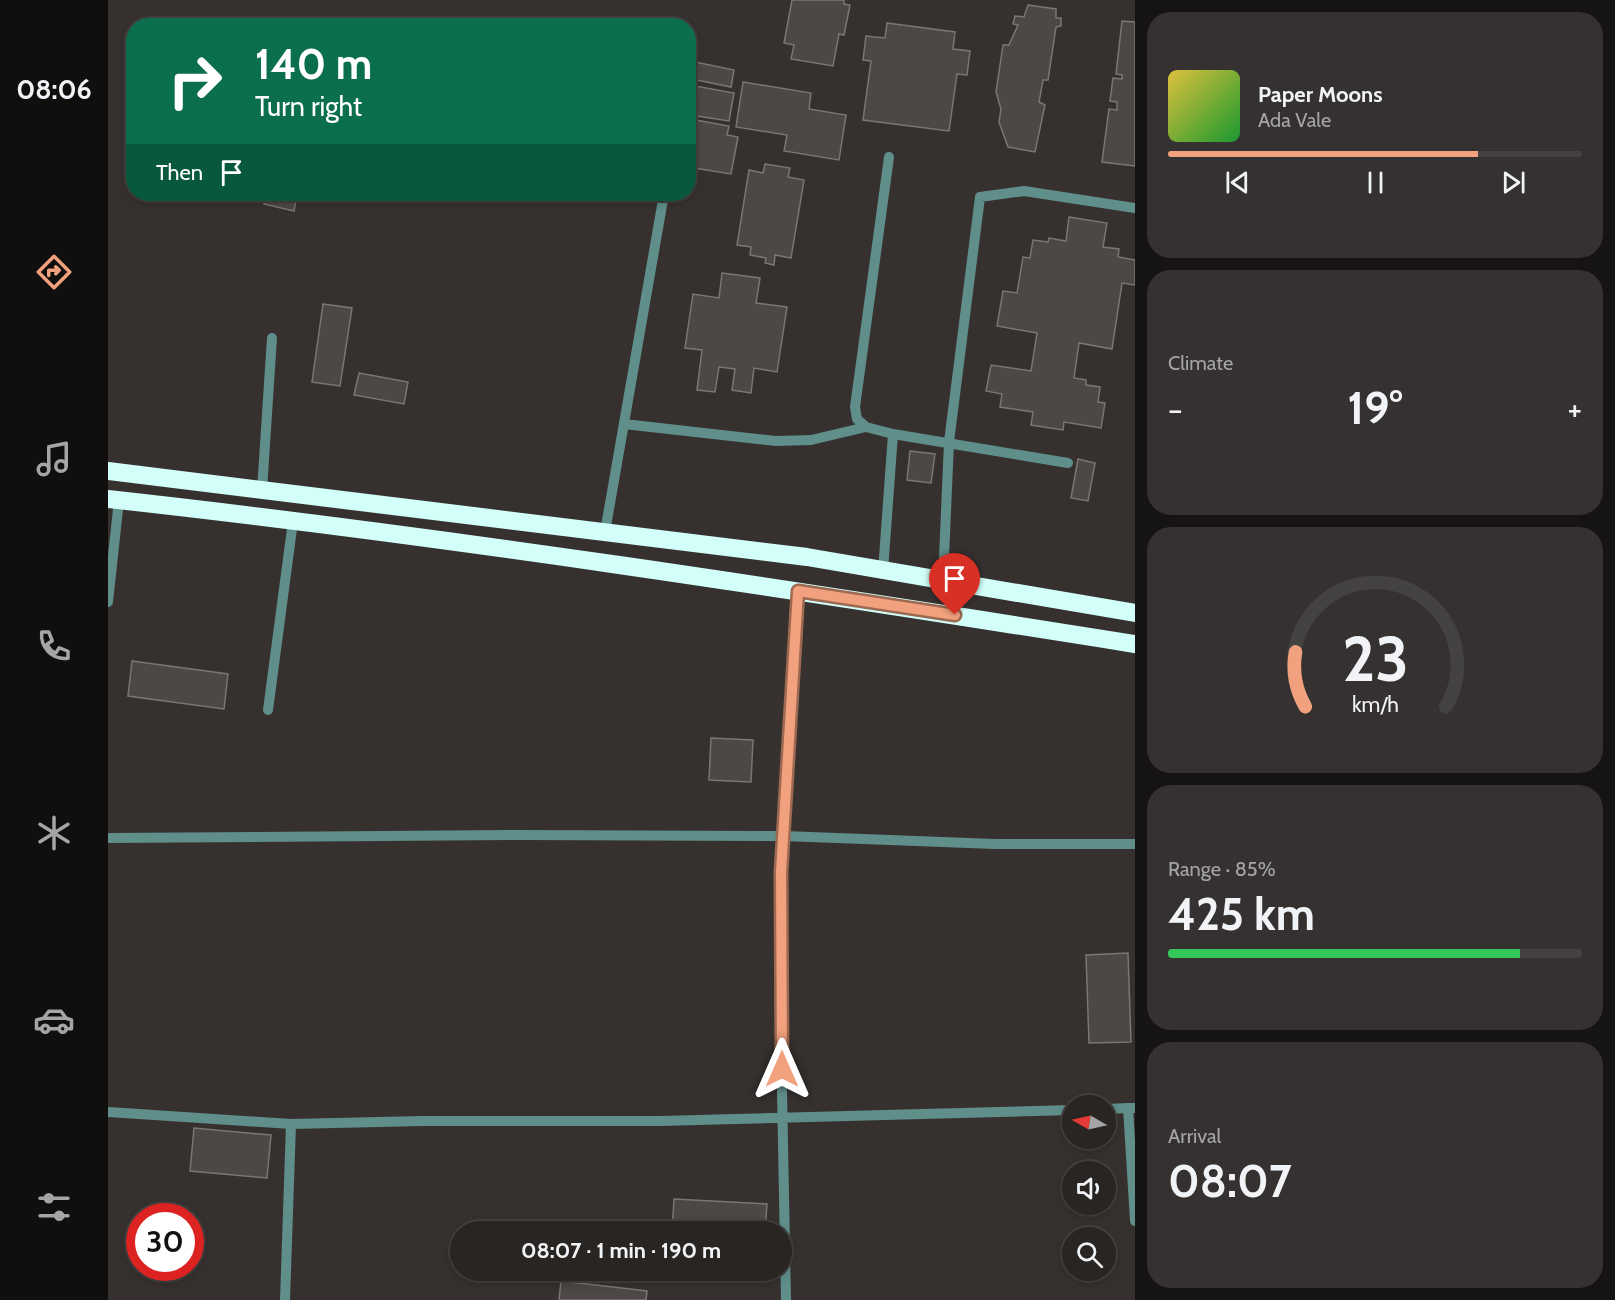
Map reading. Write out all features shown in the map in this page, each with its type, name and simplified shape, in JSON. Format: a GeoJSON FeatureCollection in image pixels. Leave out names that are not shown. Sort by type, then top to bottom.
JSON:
{"type":"FeatureCollection","features":[{"type":"Feature","properties":{"kind":"highway"},"geometry":{"type":"LineString","coordinates":[[108,471],[807,557],[1135,613]]}},
{"type":"Feature","properties":{"kind":"highway"},"geometry":{"type":"LineString","coordinates":[[113,500],[293,521],[798,591],[1135,644]]}},
{"type":"Feature","properties":{"kind":"street"},"geometry":{"type":"LineString","coordinates":[[890,157],[855,407],[856,419],[866,427],[892,434],[1068,463]]}},
{"type":"Feature","properties":{"kind":"street"},"geometry":{"type":"LineString","coordinates":[[943,581],[949,442],[980,197],[1024,190],[1135,208]]}},
{"type":"Feature","properties":{"kind":"street"},"geometry":{"type":"LineString","coordinates":[[605,532],[663,201]]}},
{"type":"Feature","properties":{"kind":"street"},"geometry":{"type":"LineString","coordinates":[[262,490],[272,338]]}},
{"type":"Feature","properties":{"kind":"street"},"geometry":{"type":"LineString","coordinates":[[624,424],[776,441],[811,440],[866,427]]}},
{"type":"Feature","properties":{"kind":"street"},"geometry":{"type":"LineString","coordinates":[[882,571],[892,434]]}},
{"type":"Feature","properties":{"kind":"street"},"geometry":{"type":"LineString","coordinates":[[108,602],[113,500]]}},
{"type":"Feature","properties":{"kind":"street"},"geometry":{"type":"LineString","coordinates":[[268,710],[293,521]]}},
{"type":"Feature","properties":{"kind":"street"},"geometry":{"type":"LineString","coordinates":[[786,1300],[782,1119],[781,872],[798,591]]}},
{"type":"Feature","properties":{"kind":"street"},"geometry":{"type":"LineString","coordinates":[[108,838],[784,836],[995,844],[1135,844]]}},
{"type":"Feature","properties":{"kind":"street"},"geometry":{"type":"LineString","coordinates":[[1116,1109],[1132,1108],[1135,1221]]}},
{"type":"Feature","properties":{"kind":"street"},"geometry":{"type":"LineString","coordinates":[[108,1112],[291,1124],[782,1119],[1062,1110]]}},
{"type":"Feature","properties":{"kind":"street"},"geometry":{"type":"LineString","coordinates":[[285,1300],[291,1124]]}},
{"type":"Feature","properties":{"kind":"building"},"geometry":{"type":"Polygon","coordinates":[[[792,0],[844,0],[844,4],[850,5],[844,35],[839,34],[833,66],[791,59],[794,45],[784,43],[792,0]]]}},
{"type":"Feature","properties":{"kind":"building"},"geometry":{"type":"Polygon","coordinates":[[[1028,5],[1056,9],[1056,18],[1061,18],[1061,26],[1056,27],[1048,80],[1043,80],[1039,102],[1045,105],[1035,152],[1008,147],[999,122],[1001,109],[996,92],[1003,45],[1009,45],[1018,25],[1013,24],[1015,16],[1024,17],[1028,5]]]}},
{"type":"Feature","properties":{"kind":"building"},"geometry":{"type":"Polygon","coordinates":[[[1122,21],[1135,22],[1135,166],[1102,162],[1109,109],[1117,110],[1117,102],[1110,101],[1113,78],[1122,79],[1122,75],[1116,74],[1122,21]]]}},
{"type":"Feature","properties":{"kind":"building"},"geometry":{"type":"Polygon","coordinates":[[[887,23],[955,32],[953,49],[970,51],[967,75],[957,74],[949,131],[863,120],[871,61],[863,60],[866,36],[885,38],[887,23]]]}},
{"type":"Feature","properties":{"kind":"building"},"geometry":{"type":"Polygon","coordinates":[[[696,62],[734,70],[731,87],[696,80],[696,62]]]}},
{"type":"Feature","properties":{"kind":"building"},"geometry":{"type":"Polygon","coordinates":[[[743,82],[811,93],[809,109],[846,115],[839,160],[784,151],[787,135],[736,127],[743,82]]]}},
{"type":"Feature","properties":{"kind":"building"},"geometry":{"type":"Polygon","coordinates":[[[696,86],[734,93],[729,121],[696,116],[696,86]]]}},
{"type":"Feature","properties":{"kind":"building"},"geometry":{"type":"Polygon","coordinates":[[[696,120],[729,126],[727,135],[738,137],[731,174],[696,168],[696,120]]]}},
{"type":"Feature","properties":{"kind":"building"},"geometry":{"type":"Polygon","coordinates":[[[765,164],[790,168],[788,177],[804,180],[791,258],[775,255],[774,265],[765,263],[766,258],[750,255],[751,247],[737,245],[749,170],[763,173],[765,164]]]}},
{"type":"Feature","properties":{"kind":"building"},"geometry":{"type":"Polygon","coordinates":[[[265,201],[296,201],[294,211],[264,204],[265,201]]]}},
{"type":"Feature","properties":{"kind":"building"},"geometry":{"type":"Polygon","coordinates":[[[1069,217],[1107,223],[1103,247],[1119,249],[1118,257],[1135,260],[1135,285],[1122,283],[1112,349],[1079,343],[1074,378],[1086,380],[1086,385],[1100,387],[1098,402],[1105,403],[1101,428],[1064,422],[1063,430],[1031,425],[1033,412],[1000,407],[1002,394],[986,391],[991,365],[1031,371],[1037,333],[997,326],[1003,291],[1017,293],[1023,257],[1030,258],[1033,240],[1048,242],[1049,238],[1066,241],[1069,217]]]}},
{"type":"Feature","properties":{"kind":"building"},"geometry":{"type":"Polygon","coordinates":[[[722,273],[760,278],[756,303],[787,307],[777,372],[754,368],[751,393],[732,390],[735,369],[719,367],[715,392],[697,390],[702,350],[685,348],[693,294],[719,298],[722,273]]]}},
{"type":"Feature","properties":{"kind":"building"},"geometry":{"type":"Polygon","coordinates":[[[323,304],[352,308],[340,386],[312,382],[323,304]]]}},
{"type":"Feature","properties":{"kind":"building"},"geometry":{"type":"Polygon","coordinates":[[[359,373],[408,382],[404,404],[354,395],[359,373]]]}},
{"type":"Feature","properties":{"kind":"building"},"geometry":{"type":"Polygon","coordinates":[[[910,451],[935,454],[931,483],[907,480],[910,451]]]}},
{"type":"Feature","properties":{"kind":"building"},"geometry":{"type":"Polygon","coordinates":[[[1078,459],[1095,463],[1088,501],[1071,498],[1078,459]]]}},
{"type":"Feature","properties":{"kind":"building"},"geometry":{"type":"Polygon","coordinates":[[[132,661],[228,674],[224,709],[128,696],[132,661]]]}},
{"type":"Feature","properties":{"kind":"building"},"geometry":{"type":"Polygon","coordinates":[[[711,738],[753,740],[751,782],[709,780],[711,738]]]}},
{"type":"Feature","properties":{"kind":"building"},"geometry":{"type":"Polygon","coordinates":[[[1128,953],[1131,1042],[1089,1043],[1086,955],[1128,953]]]}},
{"type":"Feature","properties":{"kind":"building"},"geometry":{"type":"Polygon","coordinates":[[[194,1128],[271,1135],[267,1178],[190,1171],[194,1128]]]}},
{"type":"Feature","properties":{"kind":"building"},"geometry":{"type":"Polygon","coordinates":[[[674,1199],[767,1204],[766,1221],[673,1221],[674,1199]]]}},
{"type":"Feature","properties":{"kind":"building"},"geometry":{"type":"Polygon","coordinates":[[[561,1281],[647,1291],[646,1300],[559,1300],[561,1281]]]}},
{"type":"Feature","properties":{"kind":"route"},"geometry":{"type":"LineString","coordinates":[[782,1069],[781,872],[798,591],[955,615]]}}]}
